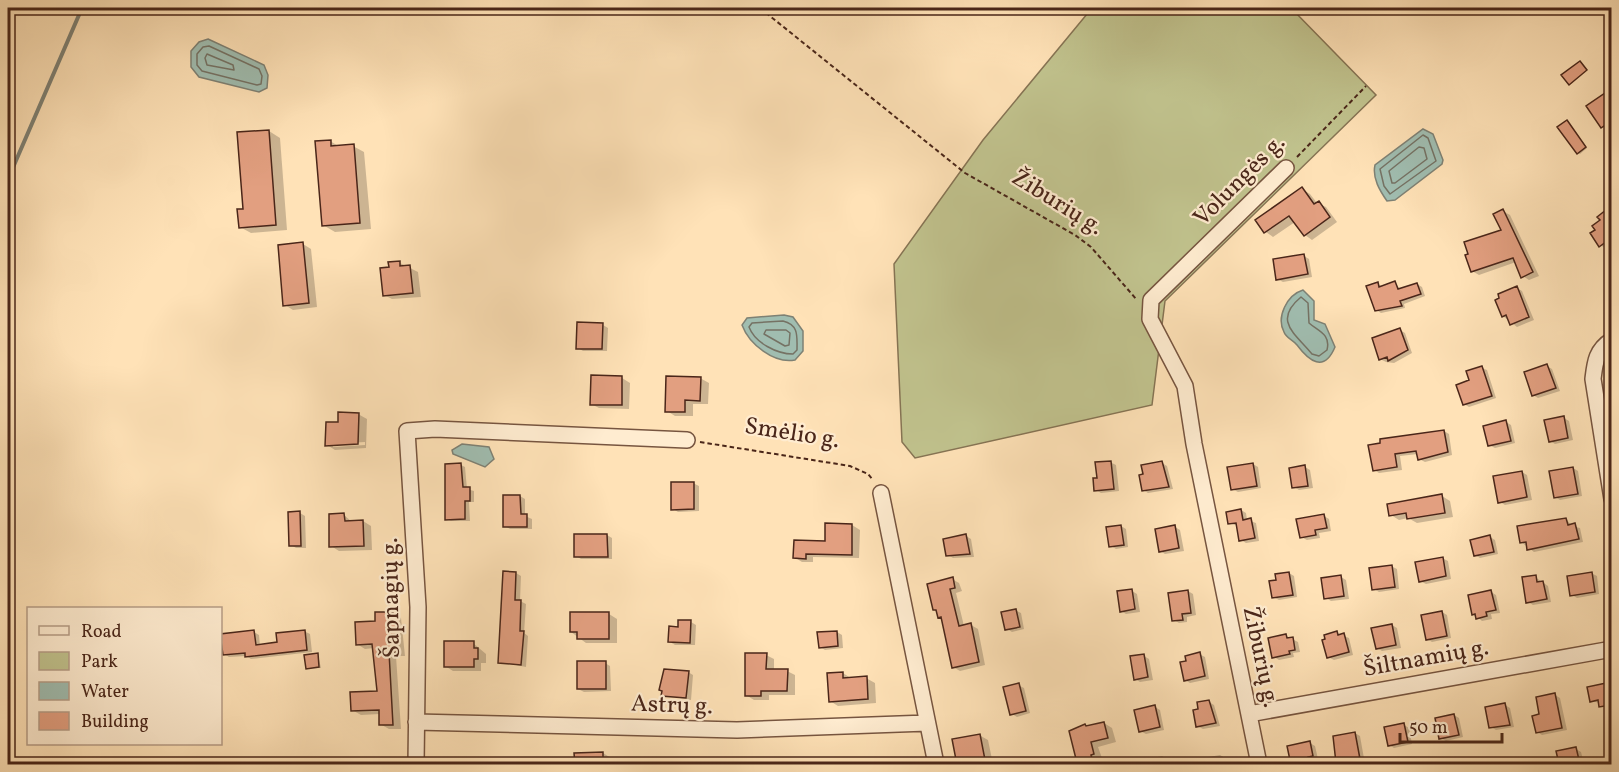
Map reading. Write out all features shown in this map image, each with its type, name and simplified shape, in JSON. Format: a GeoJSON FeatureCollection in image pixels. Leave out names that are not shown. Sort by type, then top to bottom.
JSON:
{"type":"FeatureCollection","features":[{"type":"Feature","properties":{"kind":"street","name":"Volungės g."},"geometry":{"type":"LineString","coordinates":[[1149,309],[1151,300],[1286,168]]}},
{"type":"Feature","properties":{"kind":"street","name":"Žiburių g."},"geometry":{"type":"LineString","coordinates":[[1149,309],[1155,333],[1185,386],[1194,444],[1259,765]]}},
{"type":"Feature","properties":{"kind":"street"},"geometry":{"type":"LineString","coordinates":[[1606,345],[1595,360],[1593,379],[1611,499]]}},
{"type":"Feature","properties":{"kind":"street","name":"Šapnagių g."},"geometry":{"type":"LineString","coordinates":[[416,765],[418,607],[407,431],[435,429],[687,440]]}},
{"type":"Feature","properties":{"kind":"street"},"geometry":{"type":"LineString","coordinates":[[881,493],[936,765]]}},
{"type":"Feature","properties":{"kind":"street","name":"Šiltnamių g."},"geometry":{"type":"LineString","coordinates":[[1249,714],[1611,649]]}},
{"type":"Feature","properties":{"kind":"street","name":"Astrų g."},"geometry":{"type":"LineString","coordinates":[[416,722],[737,730],[927,723]]}},
{"type":"Feature","properties":{"kind":"path","name":"Žiburių g."},"geometry":{"type":"LineString","coordinates":[[760,8],[965,173],[1075,235],[1091,247],[1149,309]]}},
{"type":"Feature","properties":{"kind":"path","name":"Volungės g."},"geometry":{"type":"LineString","coordinates":[[1286,168],[1366,86]]}},
{"type":"Feature","properties":{"kind":"path","name":"Smėlio g."},"geometry":{"type":"LineString","coordinates":[[687,440],[850,466],[868,474],[881,493]]}},
{"type":"Feature","properties":{"kind":"green space"},"geometry":{"type":"Polygon","coordinates":[[[1092,8],[1291,8],[1376,95],[1165,301],[1152,405],[915,458],[902,442],[894,264],[983,140],[1092,8]]]}},
{"type":"Feature","properties":{"kind":"water"},"geometry":{"type":"Polygon","coordinates":[[[208,39],[264,65],[268,75],[267,88],[259,92],[199,77],[191,67],[191,51],[199,42],[208,39]]]}},
{"type":"Feature","properties":{"kind":"water"},"geometry":{"type":"Polygon","coordinates":[[[1423,129],[1433,134],[1443,160],[1442,164],[1395,200],[1387,201],[1379,189],[1374,170],[1375,165],[1423,129]]]}},
{"type":"Feature","properties":{"kind":"water"},"geometry":{"type":"Polygon","coordinates":[[[1303,290],[1314,301],[1314,320],[1325,324],[1335,347],[1331,355],[1321,362],[1311,360],[1306,356],[1286,336],[1282,326],[1284,307],[1292,297],[1303,290]]]}},
{"type":"Feature","properties":{"kind":"water"},"geometry":{"type":"Polygon","coordinates":[[[784,315],[793,317],[803,331],[803,351],[795,360],[779,359],[763,351],[750,339],[742,325],[747,318],[784,315]]]}},
{"type":"Feature","properties":{"kind":"water"},"geometry":{"type":"Polygon","coordinates":[[[462,444],[489,447],[494,459],[485,467],[453,454],[452,450],[462,444]]]}},
{"type":"Feature","properties":{"kind":"building"},"geometry":{"type":"Polygon","coordinates":[[[1580,61],[1587,70],[1569,85],[1561,75],[1580,61]]]}},
{"type":"Feature","properties":{"kind":"building"},"geometry":{"type":"Polygon","coordinates":[[[1611,89],[1611,121],[1601,128],[1586,106],[1611,89]]]}},
{"type":"Feature","properties":{"kind":"building"},"geometry":{"type":"Polygon","coordinates":[[[1567,120],[1586,147],[1577,154],[1557,127],[1567,120]]]}},
{"type":"Feature","properties":{"kind":"building"},"geometry":{"type":"Polygon","coordinates":[[[269,130],[276,225],[239,228],[237,209],[243,209],[237,132],[269,130]]]}},
{"type":"Feature","properties":{"kind":"building"},"geometry":{"type":"Polygon","coordinates":[[[331,140],[331,146],[354,144],[360,223],[322,226],[315,141],[331,140]]]}},
{"type":"Feature","properties":{"kind":"building"},"geometry":{"type":"Polygon","coordinates":[[[1302,187],[1314,204],[1319,201],[1330,217],[1304,236],[1289,216],[1264,233],[1255,220],[1302,187]]]}},
{"type":"Feature","properties":{"kind":"building"},"geometry":{"type":"Polygon","coordinates":[[[1611,206],[1611,238],[1599,247],[1590,233],[1595,230],[1592,226],[1600,220],[1597,217],[1611,206]]]}},
{"type":"Feature","properties":{"kind":"building"},"geometry":{"type":"Polygon","coordinates":[[[1503,209],[1533,272],[1521,278],[1513,258],[1471,272],[1465,255],[1468,254],[1464,242],[1501,230],[1493,214],[1503,209]]]}},
{"type":"Feature","properties":{"kind":"building"},"geometry":{"type":"Polygon","coordinates":[[[303,242],[309,303],[283,306],[278,245],[303,242]]]}},
{"type":"Feature","properties":{"kind":"building"},"geometry":{"type":"Polygon","coordinates":[[[1304,254],[1308,274],[1276,280],[1273,259],[1304,254]]]}},
{"type":"Feature","properties":{"kind":"building"},"geometry":{"type":"Polygon","coordinates":[[[400,261],[400,266],[410,265],[413,293],[383,296],[380,268],[389,267],[388,262],[400,261]]]}},
{"type":"Feature","properties":{"kind":"building"},"geometry":{"type":"Polygon","coordinates":[[[1395,281],[1398,289],[1417,283],[1421,294],[1400,301],[1402,306],[1375,311],[1366,286],[1378,282],[1379,287],[1395,281]]]}},
{"type":"Feature","properties":{"kind":"building"},"geometry":{"type":"Polygon","coordinates":[[[1517,286],[1529,317],[1510,325],[1506,315],[1502,317],[1495,300],[1499,298],[1498,294],[1517,286]]]}},
{"type":"Feature","properties":{"kind":"building"},"geometry":{"type":"Polygon","coordinates":[[[577,322],[603,323],[602,349],[576,349],[577,322]]]}},
{"type":"Feature","properties":{"kind":"building"},"geometry":{"type":"Polygon","coordinates":[[[1400,328],[1408,350],[1388,361],[1387,357],[1379,360],[1372,338],[1400,328]]]}},
{"type":"Feature","properties":{"kind":"building"},"geometry":{"type":"Polygon","coordinates":[[[1547,364],[1556,388],[1532,396],[1524,372],[1547,364]]]}},
{"type":"Feature","properties":{"kind":"building"},"geometry":{"type":"Polygon","coordinates":[[[1482,366],[1492,396],[1463,405],[1456,385],[1469,380],[1466,371],[1482,366]]]}},
{"type":"Feature","properties":{"kind":"building"},"geometry":{"type":"Polygon","coordinates":[[[591,375],[622,376],[622,405],[590,405],[591,375]]]}},
{"type":"Feature","properties":{"kind":"building"},"geometry":{"type":"Polygon","coordinates":[[[666,376],[701,377],[700,401],[685,400],[685,412],[665,412],[666,376]]]}},
{"type":"Feature","properties":{"kind":"building"},"geometry":{"type":"Polygon","coordinates":[[[338,412],[359,413],[358,444],[325,446],[326,422],[338,422],[338,412]]]}},
{"type":"Feature","properties":{"kind":"building"},"geometry":{"type":"Polygon","coordinates":[[[1564,416],[1568,438],[1549,442],[1544,420],[1564,416]]]}},
{"type":"Feature","properties":{"kind":"building"},"geometry":{"type":"Polygon","coordinates":[[[1506,420],[1511,441],[1488,446],[1483,426],[1506,420]]]}},
{"type":"Feature","properties":{"kind":"building"},"geometry":{"type":"Polygon","coordinates":[[[1444,430],[1448,452],[1418,460],[1416,451],[1395,454],[1397,467],[1373,471],[1368,445],[1380,443],[1380,439],[1444,430]]]}},
{"type":"Feature","properties":{"kind":"building"},"geometry":{"type":"Polygon","coordinates":[[[1111,461],[1114,489],[1094,491],[1093,478],[1097,478],[1095,462],[1111,461]]]}},
{"type":"Feature","properties":{"kind":"building"},"geometry":{"type":"Polygon","coordinates":[[[1162,461],[1169,487],[1142,491],[1139,475],[1143,474],[1141,465],[1162,461]]]}},
{"type":"Feature","properties":{"kind":"building"},"geometry":{"type":"Polygon","coordinates":[[[461,463],[463,487],[470,487],[470,501],[465,501],[465,519],[445,520],[445,464],[461,463]]]}},
{"type":"Feature","properties":{"kind":"building"},"geometry":{"type":"Polygon","coordinates":[[[1253,463],[1257,486],[1231,490],[1227,467],[1253,463]]]}},
{"type":"Feature","properties":{"kind":"building"},"geometry":{"type":"Polygon","coordinates":[[[1305,465],[1308,486],[1292,488],[1289,468],[1305,465]]]}},
{"type":"Feature","properties":{"kind":"building"},"geometry":{"type":"Polygon","coordinates":[[[1573,467],[1578,494],[1554,498],[1549,471],[1573,467]]]}},
{"type":"Feature","properties":{"kind":"building"},"geometry":{"type":"Polygon","coordinates":[[[1522,471],[1527,497],[1498,503],[1493,476],[1522,471]]]}},
{"type":"Feature","properties":{"kind":"building"},"geometry":{"type":"Polygon","coordinates":[[[671,482],[694,482],[694,509],[671,510],[671,482]]]}},
{"type":"Feature","properties":{"kind":"building"},"geometry":{"type":"Polygon","coordinates":[[[1442,494],[1445,513],[1407,519],[1406,513],[1389,516],[1387,504],[1442,494]]]}},
{"type":"Feature","properties":{"kind":"building"},"geometry":{"type":"Polygon","coordinates":[[[503,495],[520,495],[521,514],[527,514],[527,527],[503,527],[503,495]]]}},
{"type":"Feature","properties":{"kind":"building"},"geometry":{"type":"Polygon","coordinates":[[[1241,509],[1243,520],[1251,518],[1255,538],[1239,541],[1236,523],[1228,524],[1226,512],[1241,509]]]}},
{"type":"Feature","properties":{"kind":"building"},"geometry":{"type":"Polygon","coordinates":[[[300,511],[301,546],[289,546],[288,512],[300,511]]]}},
{"type":"Feature","properties":{"kind":"building"},"geometry":{"type":"Polygon","coordinates":[[[344,513],[345,521],[363,520],[364,546],[329,547],[329,514],[344,513]]]}},
{"type":"Feature","properties":{"kind":"building"},"geometry":{"type":"Polygon","coordinates":[[[1324,514],[1327,528],[1315,530],[1316,535],[1300,538],[1296,519],[1324,514]]]}},
{"type":"Feature","properties":{"kind":"building"},"geometry":{"type":"Polygon","coordinates":[[[1566,518],[1568,525],[1575,523],[1579,539],[1527,550],[1526,542],[1520,543],[1517,526],[1566,518]]]}},
{"type":"Feature","properties":{"kind":"building"},"geometry":{"type":"Polygon","coordinates":[[[825,523],[852,524],[852,555],[806,554],[806,559],[793,558],[794,540],[825,541],[825,523]]]}},
{"type":"Feature","properties":{"kind":"building"},"geometry":{"type":"Polygon","coordinates":[[[1121,525],[1124,545],[1109,547],[1106,527],[1121,525]]]}},
{"type":"Feature","properties":{"kind":"building"},"geometry":{"type":"Polygon","coordinates":[[[1175,525],[1179,548],[1159,552],[1155,529],[1175,525]]]}},
{"type":"Feature","properties":{"kind":"building"},"geometry":{"type":"Polygon","coordinates":[[[574,534],[607,534],[608,557],[574,557],[574,534]]]}},
{"type":"Feature","properties":{"kind":"building"},"geometry":{"type":"Polygon","coordinates":[[[966,534],[970,554],[946,556],[943,539],[966,534]]]}},
{"type":"Feature","properties":{"kind":"building"},"geometry":{"type":"Polygon","coordinates":[[[1490,535],[1494,552],[1474,556],[1470,540],[1490,535]]]}},
{"type":"Feature","properties":{"kind":"building"},"geometry":{"type":"Polygon","coordinates":[[[1443,557],[1446,576],[1419,582],[1415,562],[1443,557]]]}},
{"type":"Feature","properties":{"kind":"building"},"geometry":{"type":"Polygon","coordinates":[[[1392,565],[1395,587],[1372,590],[1369,568],[1392,565]]]}},
{"type":"Feature","properties":{"kind":"building"},"geometry":{"type":"Polygon","coordinates":[[[503,571],[516,572],[515,600],[521,600],[520,631],[524,631],[521,665],[498,663],[503,571]]]}},
{"type":"Feature","properties":{"kind":"building"},"geometry":{"type":"Polygon","coordinates":[[[1289,572],[1293,595],[1272,598],[1269,581],[1276,580],[1275,574],[1289,572]]]}},
{"type":"Feature","properties":{"kind":"building"},"geometry":{"type":"Polygon","coordinates":[[[1592,572],[1595,592],[1570,596],[1567,576],[1592,572]]]}},
{"type":"Feature","properties":{"kind":"building"},"geometry":{"type":"Polygon","coordinates":[[[1341,575],[1344,596],[1324,599],[1321,578],[1341,575]]]}},
{"type":"Feature","properties":{"kind":"building"},"geometry":{"type":"Polygon","coordinates":[[[1536,575],[1537,582],[1543,581],[1547,599],[1526,603],[1522,577],[1536,575]]]}},
{"type":"Feature","properties":{"kind":"building"},"geometry":{"type":"Polygon","coordinates":[[[953,577],[955,588],[950,589],[959,626],[971,623],[979,662],[952,668],[941,617],[938,618],[936,610],[933,610],[927,584],[953,577]]]}},
{"type":"Feature","properties":{"kind":"building"},"geometry":{"type":"Polygon","coordinates":[[[1132,589],[1135,609],[1120,612],[1117,591],[1132,589]]]}},
{"type":"Feature","properties":{"kind":"building"},"geometry":{"type":"Polygon","coordinates":[[[1188,590],[1191,613],[1182,614],[1183,620],[1172,621],[1168,593],[1188,590]]]}},
{"type":"Feature","properties":{"kind":"building"},"geometry":{"type":"Polygon","coordinates":[[[1491,590],[1496,610],[1486,612],[1487,616],[1476,619],[1475,614],[1472,615],[1468,595],[1491,590]]]}},
{"type":"Feature","properties":{"kind":"building"},"geometry":{"type":"Polygon","coordinates":[[[1016,609],[1020,627],[1005,630],[1001,612],[1016,609]]]}},
{"type":"Feature","properties":{"kind":"building"},"geometry":{"type":"Polygon","coordinates":[[[1442,611],[1447,636],[1426,640],[1421,615],[1442,611]]]}},
{"type":"Feature","properties":{"kind":"building"},"geometry":{"type":"Polygon","coordinates":[[[375,612],[393,612],[393,621],[396,621],[398,652],[389,652],[393,725],[379,725],[379,710],[351,711],[350,692],[377,691],[372,644],[356,645],[355,622],[375,621],[375,612]]]}},
{"type":"Feature","properties":{"kind":"building"},"geometry":{"type":"Polygon","coordinates":[[[570,612],[609,612],[609,639],[577,639],[577,632],[570,632],[570,612]]]}},
{"type":"Feature","properties":{"kind":"building"},"geometry":{"type":"Polygon","coordinates":[[[678,620],[691,620],[690,643],[668,642],[669,626],[678,627],[678,620]]]}},
{"type":"Feature","properties":{"kind":"building"},"geometry":{"type":"Polygon","coordinates":[[[1392,624],[1396,645],[1376,649],[1371,628],[1392,624]]]}},
{"type":"Feature","properties":{"kind":"building"},"geometry":{"type":"Polygon","coordinates":[[[254,630],[256,645],[277,642],[276,633],[305,630],[307,650],[245,657],[245,653],[223,655],[222,634],[254,630]]]}},
{"type":"Feature","properties":{"kind":"building"},"geometry":{"type":"Polygon","coordinates":[[[837,631],[838,646],[819,648],[817,632],[837,631]]]}},
{"type":"Feature","properties":{"kind":"building"},"geometry":{"type":"Polygon","coordinates":[[[1337,631],[1338,635],[1344,633],[1349,652],[1327,658],[1322,640],[1325,639],[1324,635],[1337,631]]]}},
{"type":"Feature","properties":{"kind":"building"},"geometry":{"type":"Polygon","coordinates":[[[1286,634],[1287,638],[1293,637],[1295,650],[1289,651],[1290,654],[1272,658],[1268,638],[1286,634]]]}},
{"type":"Feature","properties":{"kind":"building"},"geometry":{"type":"Polygon","coordinates":[[[444,641],[474,641],[474,648],[478,648],[478,659],[474,659],[474,667],[444,667],[444,641]]]}},
{"type":"Feature","properties":{"kind":"building"},"geometry":{"type":"Polygon","coordinates":[[[1200,652],[1205,676],[1184,681],[1180,662],[1186,661],[1185,656],[1200,652]]]}},
{"type":"Feature","properties":{"kind":"building"},"geometry":{"type":"Polygon","coordinates":[[[318,653],[319,667],[306,669],[304,655],[318,653]]]}},
{"type":"Feature","properties":{"kind":"building"},"geometry":{"type":"Polygon","coordinates":[[[745,653],[767,653],[766,669],[788,669],[787,691],[761,691],[761,696],[745,696],[745,653]]]}},
{"type":"Feature","properties":{"kind":"building"},"geometry":{"type":"Polygon","coordinates":[[[1144,654],[1148,677],[1134,680],[1130,656],[1144,654]]]}},
{"type":"Feature","properties":{"kind":"building"},"geometry":{"type":"Polygon","coordinates":[[[577,661],[606,661],[606,689],[577,689],[577,661]]]}},
{"type":"Feature","properties":{"kind":"building"},"geometry":{"type":"Polygon","coordinates":[[[664,669],[689,671],[686,698],[661,696],[662,691],[659,690],[664,669]]]}},
{"type":"Feature","properties":{"kind":"building"},"geometry":{"type":"Polygon","coordinates":[[[843,672],[843,678],[867,676],[868,699],[829,702],[827,673],[843,672]]]}},
{"type":"Feature","properties":{"kind":"building"},"geometry":{"type":"Polygon","coordinates":[[[1611,682],[1611,705],[1599,707],[1598,700],[1590,702],[1587,687],[1611,682]]]}},
{"type":"Feature","properties":{"kind":"building"},"geometry":{"type":"Polygon","coordinates":[[[1019,683],[1026,711],[1010,715],[1003,687],[1019,683]]]}},
{"type":"Feature","properties":{"kind":"building"},"geometry":{"type":"Polygon","coordinates":[[[1555,693],[1562,728],[1536,733],[1532,716],[1539,714],[1536,697],[1555,693]]]}},
{"type":"Feature","properties":{"kind":"building"},"geometry":{"type":"Polygon","coordinates":[[[1209,700],[1216,723],[1196,727],[1193,710],[1198,709],[1197,702],[1209,700]]]}},
{"type":"Feature","properties":{"kind":"building"},"geometry":{"type":"Polygon","coordinates":[[[1505,703],[1510,725],[1489,728],[1485,707],[1505,703]]]}},
{"type":"Feature","properties":{"kind":"building"},"geometry":{"type":"Polygon","coordinates":[[[1155,705],[1160,727],[1139,732],[1134,710],[1155,705]]]}},
{"type":"Feature","properties":{"kind":"building"},"geometry":{"type":"Polygon","coordinates":[[[1454,714],[1459,735],[1439,739],[1435,718],[1454,714]]]}},
{"type":"Feature","properties":{"kind":"building"},"geometry":{"type":"Polygon","coordinates":[[[1104,722],[1108,738],[1091,742],[1094,754],[1091,755],[1092,759],[1077,763],[1069,731],[1085,724],[1086,726],[1104,722]]]}},
{"type":"Feature","properties":{"kind":"building"},"geometry":{"type":"Polygon","coordinates":[[[1404,723],[1408,742],[1388,746],[1384,727],[1404,723]]]}},
{"type":"Feature","properties":{"kind":"building"},"geometry":{"type":"Polygon","coordinates":[[[1355,732],[1360,759],[1336,763],[1333,736],[1355,732]]]}},
{"type":"Feature","properties":{"kind":"building"},"geometry":{"type":"Polygon","coordinates":[[[980,734],[986,765],[957,765],[952,739],[980,734]]]}},
{"type":"Feature","properties":{"kind":"building"},"geometry":{"type":"Polygon","coordinates":[[[1310,741],[1313,756],[1308,757],[1309,761],[1291,765],[1287,746],[1310,741]]]}},
{"type":"Feature","properties":{"kind":"building"},"geometry":{"type":"Polygon","coordinates":[[[1576,747],[1579,760],[1559,764],[1556,751],[1576,747]]]}},
{"type":"Feature","properties":{"kind":"building"},"geometry":{"type":"Polygon","coordinates":[[[603,752],[603,765],[575,765],[574,753],[603,752]]]}},
{"type":"Feature","properties":{"kind":"waterway"},"geometry":{"type":"LineString","coordinates":[[8,179],[82,8]]}}]}
